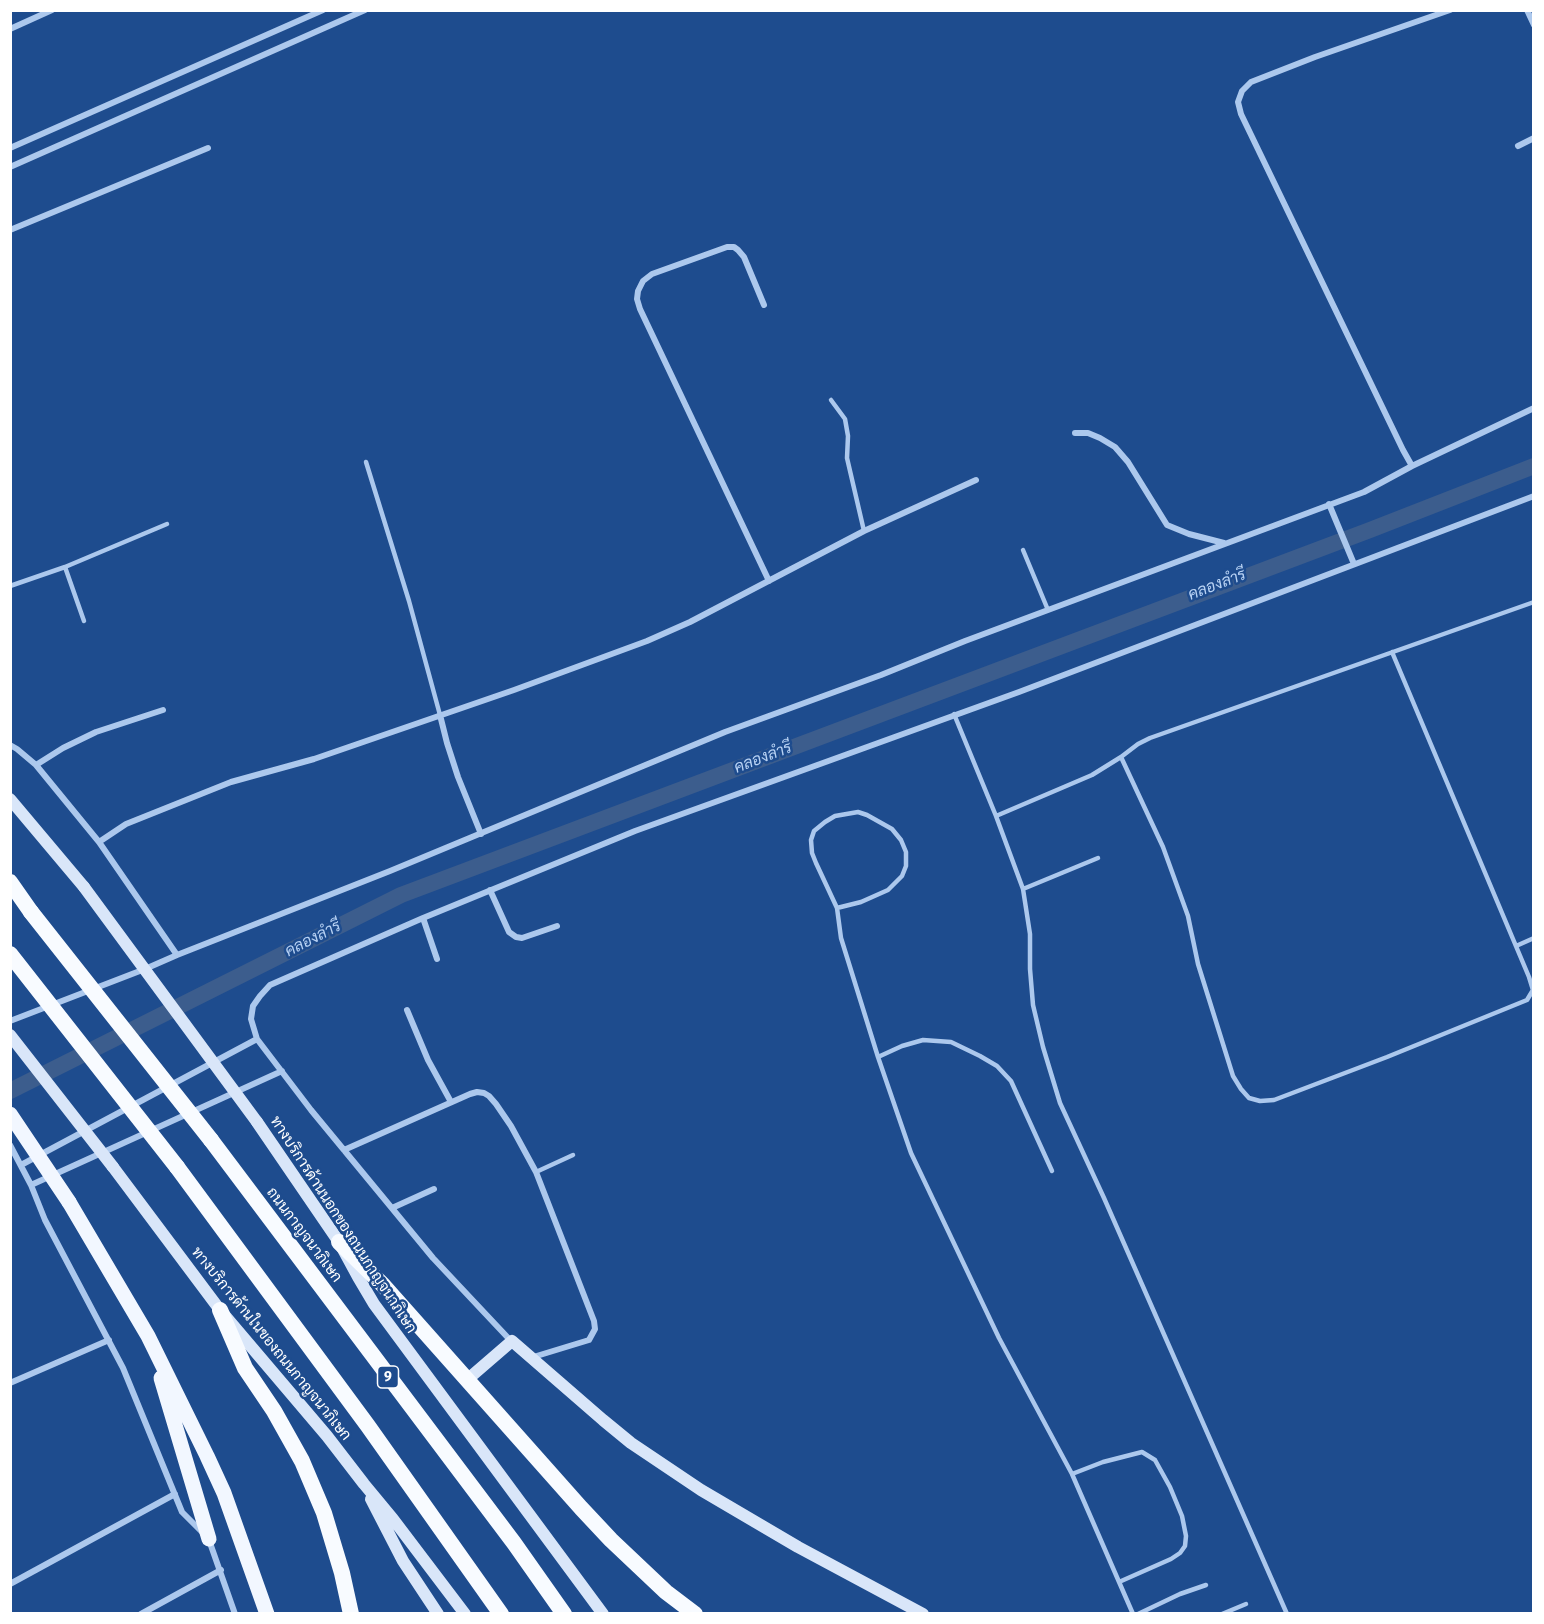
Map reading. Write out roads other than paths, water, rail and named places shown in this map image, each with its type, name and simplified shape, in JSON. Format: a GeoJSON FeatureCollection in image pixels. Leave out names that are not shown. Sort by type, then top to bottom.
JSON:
{"type":"FeatureCollection","features":[{"type":"Feature","properties":{"kind":"highway","name":"ถนนกาญจนาภิเษก"},"geometry":{"type":"LineString","coordinates":[[10,882],[31,912],[211,1140],[514,1543],[564,1614]]}},
{"type":"Feature","properties":{"kind":"highway"},"geometry":{"type":"LineString","coordinates":[[10,954],[177,1167],[368,1426],[501,1614]]}},
{"type":"Feature","properties":{"kind":"highway"},"geometry":{"type":"LineString","coordinates":[[339,1242],[383,1285],[611,1540],[666,1592],[695,1614]]}},
{"type":"Feature","properties":{"kind":"highway"},"geometry":{"type":"LineString","coordinates":[[220,1310],[245,1368],[274,1411],[302,1461],[324,1513],[342,1573],[351,1614]]}},
{"type":"Feature","properties":{"kind":"main road","name":"ทางบริการด้านนอกของถนนกาญจนาภิเษก"},"geometry":{"type":"LineString","coordinates":[[10,799],[84,887],[257,1122],[339,1242],[374,1304],[603,1614]]}},
{"type":"Feature","properties":{"kind":"main road","name":"ทางบริการด้านในของถนนกาญจนาภิเษก"},"geometry":{"type":"LineString","coordinates":[[10,1035],[220,1310],[327,1436],[465,1614]]}},
{"type":"Feature","properties":{"kind":"main road"},"geometry":{"type":"LineString","coordinates":[[10,1114],[69,1202],[148,1336],[224,1493],[267,1614]]}},
{"type":"Feature","properties":{"kind":"main road"},"geometry":{"type":"LineString","coordinates":[[148,1336],[209,1539]]}},
{"type":"Feature","properties":{"kind":"main road"},"geometry":{"type":"LineString","coordinates":[[468,1379],[512,1341],[632,1443],[701,1490],[772,1532],[923,1614]]}},
{"type":"Feature","properties":{"kind":"main road"},"geometry":{"type":"LineString","coordinates":[[363,1484],[403,1561],[438,1614]]}},
{"type":"Feature","properties":{"kind":"main road"},"geometry":{"type":"LineString","coordinates":[[666,1592],[683,1614]]}},
{"type":"Feature","properties":{"kind":"street"},"geometry":{"type":"LineString","coordinates":[[10,29],[52,10]]}},
{"type":"Feature","properties":{"kind":"street"},"geometry":{"type":"LineString","coordinates":[[10,148],[323,10]]}},
{"type":"Feature","properties":{"kind":"street"},"geometry":{"type":"LineString","coordinates":[[10,167],[365,10]]}},
{"type":"Feature","properties":{"kind":"street"},"geometry":{"type":"LineString","coordinates":[[1412,466],[1246,125],[1238,102],[1242,91],[1251,82],[1450,10]]}},
{"type":"Feature","properties":{"kind":"street"},"geometry":{"type":"LineString","coordinates":[[1527,10],[1533,25]]}},
{"type":"Feature","properties":{"kind":"street"},"geometry":{"type":"LineString","coordinates":[[1518,146],[1533,138]]}},
{"type":"Feature","properties":{"kind":"street"},"geometry":{"type":"LineString","coordinates":[[10,230],[208,148]]}},
{"type":"Feature","properties":{"kind":"street"},"geometry":{"type":"LineString","coordinates":[[764,304],[744,257],[734,247],[727,247],[652,274],[643,281],[637,299],[769,581]]}},
{"type":"Feature","properties":{"kind":"street"},"geometry":{"type":"LineString","coordinates":[[10,1021],[481,834],[724,732],[1364,492],[1412,466],[1533,408]]}},
{"type":"Feature","properties":{"kind":"street"},"geometry":{"type":"LineString","coordinates":[[1075,433],[1088,433],[1115,447],[1128,462],[1167,525],[1189,534],[1224,543]]}},
{"type":"Feature","properties":{"kind":"street"},"geometry":{"type":"LineString","coordinates":[[99,842],[126,824],[231,783],[314,759],[568,671],[647,641],[690,622],[864,531],[976,480]]}},
{"type":"Feature","properties":{"kind":"street"},"geometry":{"type":"LineString","coordinates":[[512,1341],[439,1265],[257,1040],[251,1019],[253,1006],[270,986],[423,918],[635,831],[1019,692],[1533,496]]}},
{"type":"Feature","properties":{"kind":"street"},"geometry":{"type":"LineString","coordinates":[[1329,504],[1354,564]]}},
{"type":"Feature","properties":{"kind":"street"},"geometry":{"type":"LineString","coordinates":[[36,765],[63,748],[96,732],[163,710]]}},
{"type":"Feature","properties":{"kind":"street"},"geometry":{"type":"LineString","coordinates":[[440,715],[458,777],[481,834]]}},
{"type":"Feature","properties":{"kind":"street"},"geometry":{"type":"LineString","coordinates":[[10,745],[36,765],[99,842],[177,955]]}},
{"type":"Feature","properties":{"kind":"street"},"geometry":{"type":"LineString","coordinates":[[490,890],[509,932],[516,938],[557,926]]}},
{"type":"Feature","properties":{"kind":"street"},"geometry":{"type":"LineString","coordinates":[[423,918],[437,959]]}},
{"type":"Feature","properties":{"kind":"street"},"geometry":{"type":"LineString","coordinates":[[407,1010],[428,1060],[451,1102]]}},
{"type":"Feature","properties":{"kind":"street"},"geometry":{"type":"LineString","coordinates":[[21,1165],[257,1040]]}},
{"type":"Feature","properties":{"kind":"street"},"geometry":{"type":"LineString","coordinates":[[31,1185],[282,1071]]}},
{"type":"Feature","properties":{"kind":"street"},"geometry":{"type":"LineString","coordinates":[[344,1150],[477,1092],[489,1096],[511,1126],[536,1172],[595,1329],[589,1340],[530,1358]]}},
{"type":"Feature","properties":{"kind":"street"},"geometry":{"type":"LineString","coordinates":[[10,1145],[31,1185],[45,1220],[127,1377],[182,1512],[209,1539],[235,1614]]}},
{"type":"Feature","properties":{"kind":"street"},"geometry":{"type":"LineString","coordinates":[[392,1208],[434,1189]]}},
{"type":"Feature","properties":{"kind":"street"},"geometry":{"type":"LineString","coordinates":[[10,1383],[109,1340]]}},
{"type":"Feature","properties":{"kind":"street"},"geometry":{"type":"LineString","coordinates":[[10,1584],[175,1494]]}},
{"type":"Feature","properties":{"kind":"street"},"geometry":{"type":"LineString","coordinates":[[141,1614],[221,1570]]}},
{"type":"Feature","properties":{"kind":"lane"},"geometry":{"type":"LineString","coordinates":[[831,400],[845,419],[848,436],[847,458],[864,531]]}},
{"type":"Feature","properties":{"kind":"lane"},"geometry":{"type":"LineString","coordinates":[[366,462],[415,621],[440,715]]}},
{"type":"Feature","properties":{"kind":"lane"},"geometry":{"type":"LineString","coordinates":[[10,586],[65,567],[166,524]]}},
{"type":"Feature","properties":{"kind":"lane"},"geometry":{"type":"LineString","coordinates":[[1023,550],[1048,610]]}},
{"type":"Feature","properties":{"kind":"lane"},"geometry":{"type":"LineString","coordinates":[[65,567],[84,621]]}},
{"type":"Feature","properties":{"kind":"lane"},"geometry":{"type":"LineString","coordinates":[[996,816],[1092,775],[1150,738],[1533,602]]}},
{"type":"Feature","properties":{"kind":"lane"},"geometry":{"type":"LineString","coordinates":[[1121,757],[1163,847],[1188,916],[1198,964],[1233,1076],[1240,1089],[1249,1098],[1260,1101],[1274,1100],[1387,1057],[1527,1000],[1533,990],[1392,652]]}},
{"type":"Feature","properties":{"kind":"lane"},"geometry":{"type":"LineString","coordinates":[[954,714],[1023,889],[1030,934],[1033,1005],[1060,1103],[1287,1614]]}},
{"type":"Feature","properties":{"kind":"lane"},"geometry":{"type":"LineString","coordinates":[[837,908],[861,902],[888,890],[902,876],[906,866],[906,852],[901,840],[892,829],[881,821],[858,812],[835,816],[814,831],[811,840],[816,863],[837,908],[841,938],[878,1057],[911,1153],[999,1338],[1072,1474],[1133,1614]]}},
{"type":"Feature","properties":{"kind":"lane"},"geometry":{"type":"LineString","coordinates":[[1023,889],[1098,858]]}},
{"type":"Feature","properties":{"kind":"lane"},"geometry":{"type":"LineString","coordinates":[[1516,946],[1533,938]]}},
{"type":"Feature","properties":{"kind":"lane"},"geometry":{"type":"LineString","coordinates":[[878,1057],[902,1046],[923,1040],[942,1041],[951,1042],[997,1066],[1011,1081],[1052,1171]]}},
{"type":"Feature","properties":{"kind":"lane"},"geometry":{"type":"LineString","coordinates":[[536,1172],[573,1155]]}},
{"type":"Feature","properties":{"kind":"lane"},"geometry":{"type":"LineString","coordinates":[[1072,1474],[1103,1462],[1142,1452],[1155,1460],[1170,1487],[1182,1516],[1186,1536],[1185,1546],[1172,1559],[1119,1582]]}},
{"type":"Feature","properties":{"kind":"lane"},"geometry":{"type":"LineString","coordinates":[[1138,1614],[1180,1594],[1206,1585]]}},
{"type":"Feature","properties":{"kind":"lane"},"geometry":{"type":"LineString","coordinates":[[1222,1614],[1246,1604]]}},
{"type":"Feature","properties":{"kind":"waterway","name":"คลองลำรี"},"geometry":{"type":"LineString","coordinates":[[10,1091],[401,895],[1534,466]]}}]}
